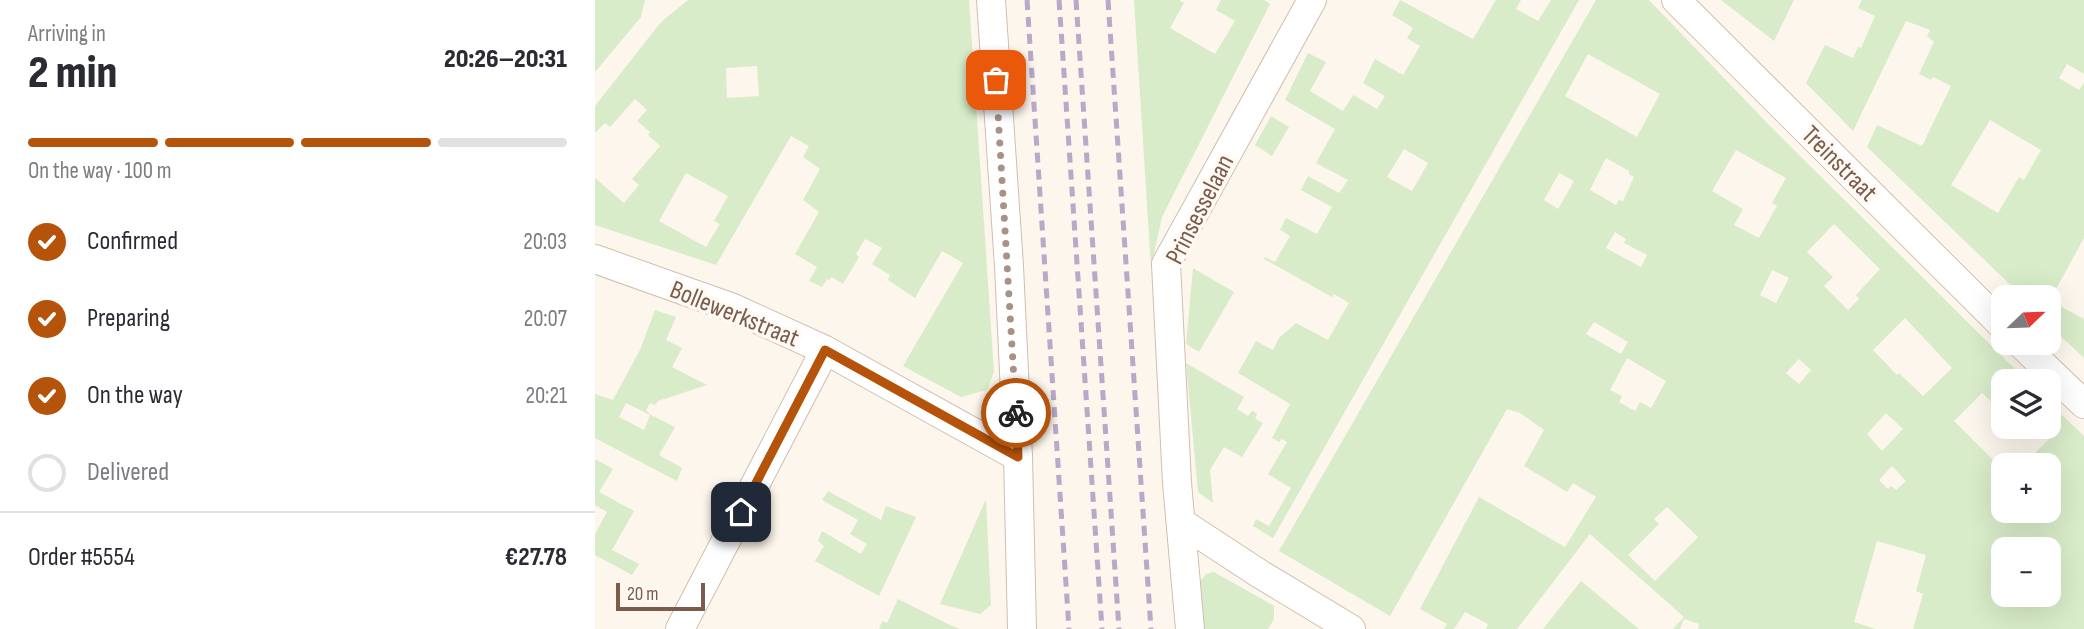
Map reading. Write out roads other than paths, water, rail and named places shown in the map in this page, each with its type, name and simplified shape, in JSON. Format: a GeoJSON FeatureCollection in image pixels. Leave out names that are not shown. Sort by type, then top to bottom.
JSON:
{"type":"FeatureCollection","features":[{"type":"Feature","properties":{"kind":"street"},"geometry":{"type":"LineString","coordinates":[[991,0],[1009,266],[1018,457],[1022,629]]}},
{"type":"Feature","properties":{"kind":"street","name":"Prinsesselaan"},"geometry":{"type":"LineString","coordinates":[[1190,629],[1177,483],[1166,264],[1312,0]]}},
{"type":"Feature","properties":{"kind":"street","name":"Treinstraat"},"geometry":{"type":"LineString","coordinates":[[1676,0],[1991,314]]}},
{"type":"Feature","properties":{"kind":"street","name":"Bollewerkstraat"},"geometry":{"type":"LineString","coordinates":[[595,259],[733,308],[825,350],[1018,457]]}},
{"type":"Feature","properties":{"kind":"street"},"geometry":{"type":"LineString","coordinates":[[680,629],[825,350]]}},
{"type":"Feature","properties":{"kind":"street"},"geometry":{"type":"LineString","coordinates":[[2033,355],[2084,404]]}},
{"type":"Feature","properties":{"kind":"street"},"geometry":{"type":"LineString","coordinates":[[1182,523],[1259,574],[1351,629]]}},
{"type":"Feature","properties":{"kind":"railway"},"geometry":{"type":"LineString","coordinates":[[1027,0],[1069,629]]}},
{"type":"Feature","properties":{"kind":"railway"},"geometry":{"type":"LineString","coordinates":[[1059,0],[1102,629]]}},
{"type":"Feature","properties":{"kind":"railway"},"geometry":{"type":"LineString","coordinates":[[1076,0],[1119,629]]}},
{"type":"Feature","properties":{"kind":"railway"},"geometry":{"type":"LineString","coordinates":[[1108,0],[1151,629]]}}]}
